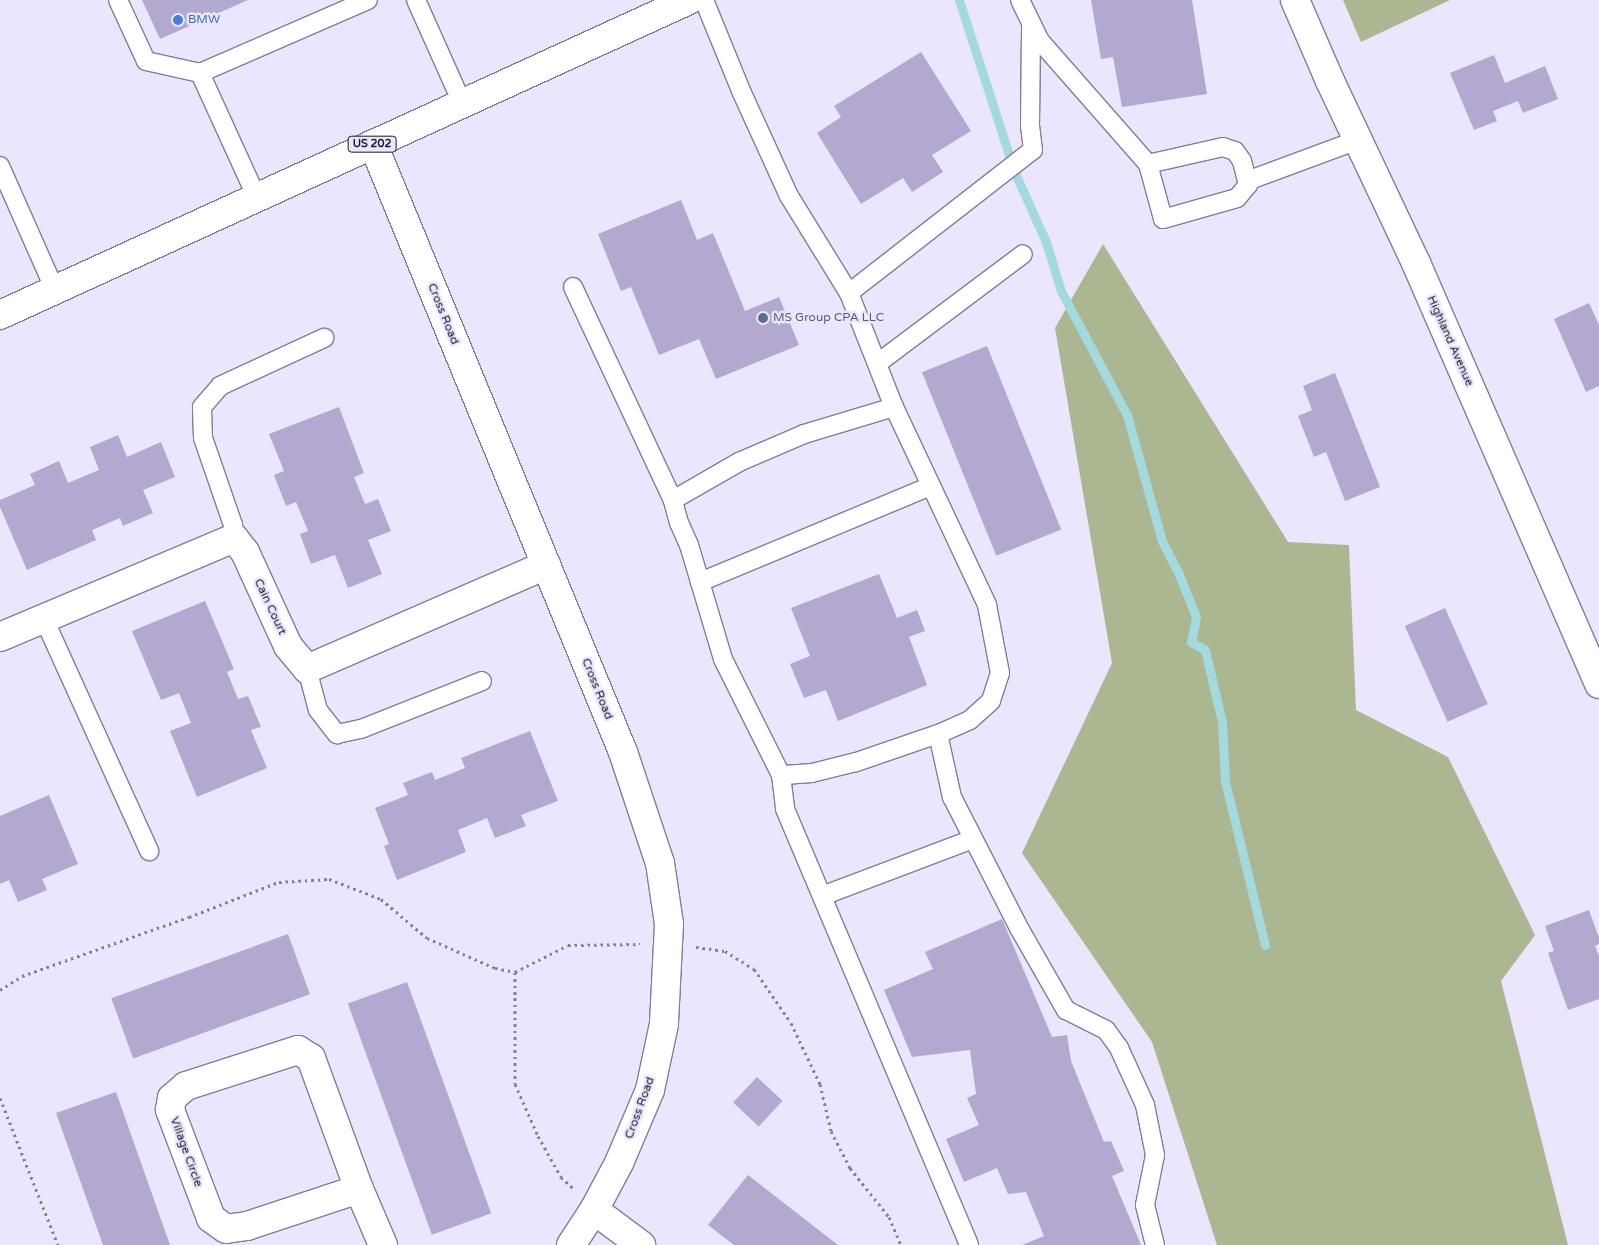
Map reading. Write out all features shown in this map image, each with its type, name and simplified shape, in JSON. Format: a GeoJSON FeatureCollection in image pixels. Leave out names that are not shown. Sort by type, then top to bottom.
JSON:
{"type":"FeatureCollection","features":[{"type":"Feature","properties":{"kind":"main road","name":"US 202"},"geometry":{"type":"LineString","coordinates":[[0,315],[689,0]]}},
{"type":"Feature","properties":{"kind":"main road","name":"Highland Avenue"},"geometry":{"type":"LineString","coordinates":[[1296,0],[1358,140],[1416,263],[1599,684]]}},
{"type":"Feature","properties":{"kind":"main road","name":"Cross Road"},"geometry":{"type":"LineString","coordinates":[[373,144],[623,752],[657,854],[669,924],[664,1024],[650,1090],[620,1163],[594,1210],[571,1245]]}},
{"type":"Feature","properties":{"kind":"main road"},"geometry":{"type":"LineString","coordinates":[[0,637],[234,538]]}},
{"type":"Feature","properties":{"kind":"main road","name":"Cain Court"},"geometry":{"type":"LineString","coordinates":[[234,538],[245,552],[288,646],[307,669]]}},
{"type":"Feature","properties":{"kind":"main road"},"geometry":{"type":"LineString","coordinates":[[307,669],[546,566]]}},
{"type":"Feature","properties":{"kind":"main road","name":"Village Circle"},"geometry":{"type":"LineString","coordinates":[[359,1189],[247,1226],[226,1229],[211,1218],[170,1110],[172,1098],[186,1086],[298,1050],[311,1058],[359,1189],[383,1245]]}},
{"type":"Feature","properties":{"kind":"main road"},"geometry":{"type":"LineString","coordinates":[[594,1210],[642,1245]]}},
{"type":"Feature","properties":{"kind":"lane"},"geometry":{"type":"LineString","coordinates":[[118,0],[146,61],[200,73],[368,0]]}},
{"type":"Feature","properties":{"kind":"lane"},"geometry":{"type":"LineString","coordinates":[[416,0],[462,103]]}},
{"type":"Feature","properties":{"kind":"lane"},"geometry":{"type":"LineString","coordinates":[[704,0],[742,93],[789,196],[849,293],[894,407],[988,605],[1000,674],[991,701],[970,720],[938,734],[856,762],[812,773],[782,775]]}},
{"type":"Feature","properties":{"kind":"lane"},"geometry":{"type":"LineString","coordinates":[[1020,0],[1030,24],[1040,41],[1148,164],[1163,219],[1237,198],[1244,193],[1248,185],[1242,161],[1235,151],[1223,147],[1148,164]]}},
{"type":"Feature","properties":{"kind":"lane"},"geometry":{"type":"LineString","coordinates":[[849,293],[996,181],[1033,150],[1030,126],[1030,24]]}},
{"type":"Feature","properties":{"kind":"lane"},"geometry":{"type":"LineString","coordinates":[[200,73],[257,198]]}},
{"type":"Feature","properties":{"kind":"lane"},"geometry":{"type":"LineString","coordinates":[[1247,181],[1358,140]]}},
{"type":"Feature","properties":{"kind":"lane"},"geometry":{"type":"LineString","coordinates":[[0,166],[55,290]]}},
{"type":"Feature","properties":{"kind":"lane"},"geometry":{"type":"LineString","coordinates":[[878,363],[1023,254]]}},
{"type":"Feature","properties":{"kind":"lane"},"geometry":{"type":"LineString","coordinates":[[573,287],[673,500],[723,659],[782,775],[785,809],[969,1245]]}},
{"type":"Feature","properties":{"kind":"lane"},"geometry":{"type":"LineString","coordinates":[[234,538],[233,525],[203,438],[202,407],[220,386],[324,338]]}},
{"type":"Feature","properties":{"kind":"lane"},"geometry":{"type":"LineString","coordinates":[[673,500],[739,462],[804,434],[894,407]]}},
{"type":"Feature","properties":{"kind":"lane"},"geometry":{"type":"LineString","coordinates":[[700,582],[932,486]]}},
{"type":"Feature","properties":{"kind":"lane"},"geometry":{"type":"LineString","coordinates":[[44,619],[149,851]]}},
{"type":"Feature","properties":{"kind":"lane"},"geometry":{"type":"LineString","coordinates":[[307,669],[318,710],[337,734],[361,729],[482,681]]}},
{"type":"Feature","properties":{"kind":"lane"},"geometry":{"type":"LineString","coordinates":[[938,734],[952,798],[1019,928],[1066,1010],[1106,1030],[1119,1048],[1145,1105],[1155,1155],[1145,1205],[1155,1245]]}},
{"type":"Feature","properties":{"kind":"lane"},"geometry":{"type":"LineString","coordinates":[[822,896],[973,839]]}},
{"type":"Feature","properties":{"kind":"path"},"geometry":{"type":"LineString","coordinates":[[0,990],[22,976],[189,917],[279,882],[329,879],[381,899],[427,938],[495,968],[515,972],[568,945],[668,943],[725,951],[754,969],[791,1023],[820,1084],[831,1131],[850,1168],[889,1217],[901,1245]]}},
{"type":"Feature","properties":{"kind":"path"},"geometry":{"type":"LineString","coordinates":[[515,972],[515,1084],[538,1136],[561,1177],[594,1210]]}},
{"type":"Feature","properties":{"kind":"path"},"geometry":{"type":"LineString","coordinates":[[0,1098],[58,1245]]}},
{"type":"Feature","properties":{"kind":"green space"},"geometry":{"type":"Polygon","coordinates":[[[1343,0],[1450,0],[1361,42],[1343,0]]]}},
{"type":"Feature","properties":{"kind":"green space"},"geometry":{"type":"Polygon","coordinates":[[[1103,244],[1288,542],[1349,545],[1356,710],[1448,757],[1535,935],[1501,981],[1568,1245],[1217,1245],[1152,1042],[1022,853],[1112,663],[1055,328],[1103,244]]]}},
{"type":"Feature","properties":{"kind":"building","name":"BMW"},"geometry":{"type":"Polygon","coordinates":[[[142,0],[248,0],[160,39],[142,0]]]}},
{"type":"Feature","properties":{"kind":"building"},"geometry":{"type":"Polygon","coordinates":[[[1091,0],[1192,0],[1207,94],[1122,107],[1113,57],[1101,59],[1091,0]]]}},
{"type":"Feature","properties":{"kind":"building"},"geometry":{"type":"Polygon","coordinates":[[[921,52],[971,131],[932,155],[943,172],[912,192],[903,178],[861,204],[817,133],[841,117],[834,106],[921,52]]]}},
{"type":"Feature","properties":{"kind":"building"},"geometry":{"type":"Polygon","coordinates":[[[1494,55],[1505,83],[1545,66],[1558,99],[1523,113],[1518,101],[1493,111],[1497,121],[1474,130],[1450,73],[1494,55]]]}},
{"type":"Feature","properties":{"kind":"building"},"geometry":{"type":"Polygon","coordinates":[[[681,200],[697,240],[713,233],[745,311],[779,297],[799,345],[716,379],[699,339],[659,355],[631,287],[621,291],[598,234],[681,200]]]}},
{"type":"Feature","properties":{"kind":"building"},"geometry":{"type":"Polygon","coordinates":[[[1589,303],[1599,325],[1599,386],[1586,392],[1554,319],[1589,303]]]}},
{"type":"Feature","properties":{"kind":"building"},"geometry":{"type":"Polygon","coordinates":[[[987,346],[1061,530],[996,556],[922,372],[987,346]]]}},
{"type":"Feature","properties":{"kind":"building"},"geometry":{"type":"Polygon","coordinates":[[[1335,373],[1380,487],[1345,501],[1326,452],[1314,457],[1298,416],[1312,410],[1303,386],[1335,373]]]}},
{"type":"Feature","properties":{"kind":"building"},"geometry":{"type":"Polygon","coordinates":[[[339,407],[364,473],[354,477],[365,504],[378,499],[391,531],[368,540],[382,574],[348,588],[335,555],[311,564],[300,534],[308,531],[296,502],[286,506],[274,475],[284,471],[269,434],[339,407]]]}},
{"type":"Feature","properties":{"kind":"building"},"geometry":{"type":"Polygon","coordinates":[[[118,435],[127,457],[161,442],[175,477],[143,490],[153,513],[123,526],[120,518],[92,530],[96,540],[27,570],[0,507],[0,500],[35,485],[30,474],[59,461],[68,483],[99,470],[90,447],[118,435]]]}},
{"type":"Feature","properties":{"kind":"building"},"geometry":{"type":"Polygon","coordinates":[[[879,574],[897,618],[917,610],[925,631],[909,637],[927,685],[838,721],[826,690],[804,698],[790,664],[810,656],[791,608],[879,574]]]}},
{"type":"Feature","properties":{"kind":"building"},"geometry":{"type":"Polygon","coordinates":[[[205,601],[234,669],[227,672],[238,699],[248,696],[261,727],[251,730],[267,768],[197,797],[170,731],[191,723],[179,693],[161,700],[132,631],[205,601]]]}},
{"type":"Feature","properties":{"kind":"building"},"geometry":{"type":"Polygon","coordinates":[[[1445,608],[1488,704],[1448,722],[1405,626],[1445,608]]]}},
{"type":"Feature","properties":{"kind":"building"},"geometry":{"type":"Polygon","coordinates":[[[530,731],[558,801],[521,815],[526,826],[495,838],[487,818],[458,830],[466,852],[397,880],[384,846],[389,844],[375,808],[408,795],[403,783],[432,772],[435,780],[465,768],[461,758],[530,731]]]}},
{"type":"Feature","properties":{"kind":"building"},"geometry":{"type":"Polygon","coordinates":[[[49,795],[78,864],[42,879],[47,890],[18,902],[9,880],[0,884],[0,816],[49,795]]]}},
{"type":"Feature","properties":{"kind":"building"},"geometry":{"type":"Polygon","coordinates":[[[1589,910],[1599,938],[1599,944],[1595,946],[1599,956],[1599,999],[1568,1010],[1548,953],[1554,951],[1545,926],[1589,910]]]}},
{"type":"Feature","properties":{"kind":"building"},"geometry":{"type":"Polygon","coordinates":[[[1002,919],[1052,1037],[1067,1035],[1071,1061],[1104,1142],[1111,1141],[1124,1171],[1112,1176],[1141,1245],[1022,1245],[1044,1236],[1026,1192],[1008,1194],[997,1168],[964,1182],[946,1139],[979,1125],[967,1098],[976,1094],[970,1050],[912,1057],[884,990],[933,969],[925,952],[1002,919]]]}},
{"type":"Feature","properties":{"kind":"building"},"geometry":{"type":"Polygon","coordinates":[[[288,934],[310,994],[133,1058],[111,998],[288,934]]]}},
{"type":"Feature","properties":{"kind":"building"},"geometry":{"type":"Polygon","coordinates":[[[407,982],[491,1213],[432,1235],[348,1004],[407,982]]]}},
{"type":"Feature","properties":{"kind":"building"},"geometry":{"type":"Polygon","coordinates":[[[757,1077],[783,1101],[759,1126],[733,1103],[757,1077]]]}},
{"type":"Feature","properties":{"kind":"building"},"geometry":{"type":"Polygon","coordinates":[[[116,1092],[170,1245],[103,1245],[56,1113],[116,1092]]]}},
{"type":"Feature","properties":{"kind":"building"},"geometry":{"type":"Polygon","coordinates":[[[748,1175],[838,1245],[734,1245],[708,1225],[748,1175]]]}},
{"type":"Feature","properties":{"kind":"waterway"},"geometry":{"type":"LineString","coordinates":[[959,0],[1015,173],[1046,242],[1061,291],[1127,415],[1162,541],[1178,572],[1196,617],[1191,642],[1205,650],[1222,722],[1225,781],[1265,945]]}},
{"type":"Feature","properties":{"kind":"place","name":"BMW"},"geometry":{"type":"Point","coordinates":[178,20]}},
{"type":"Feature","properties":{"kind":"place","name":"MS Group CPA LLC"},"geometry":{"type":"Point","coordinates":[763,318]}}]}
